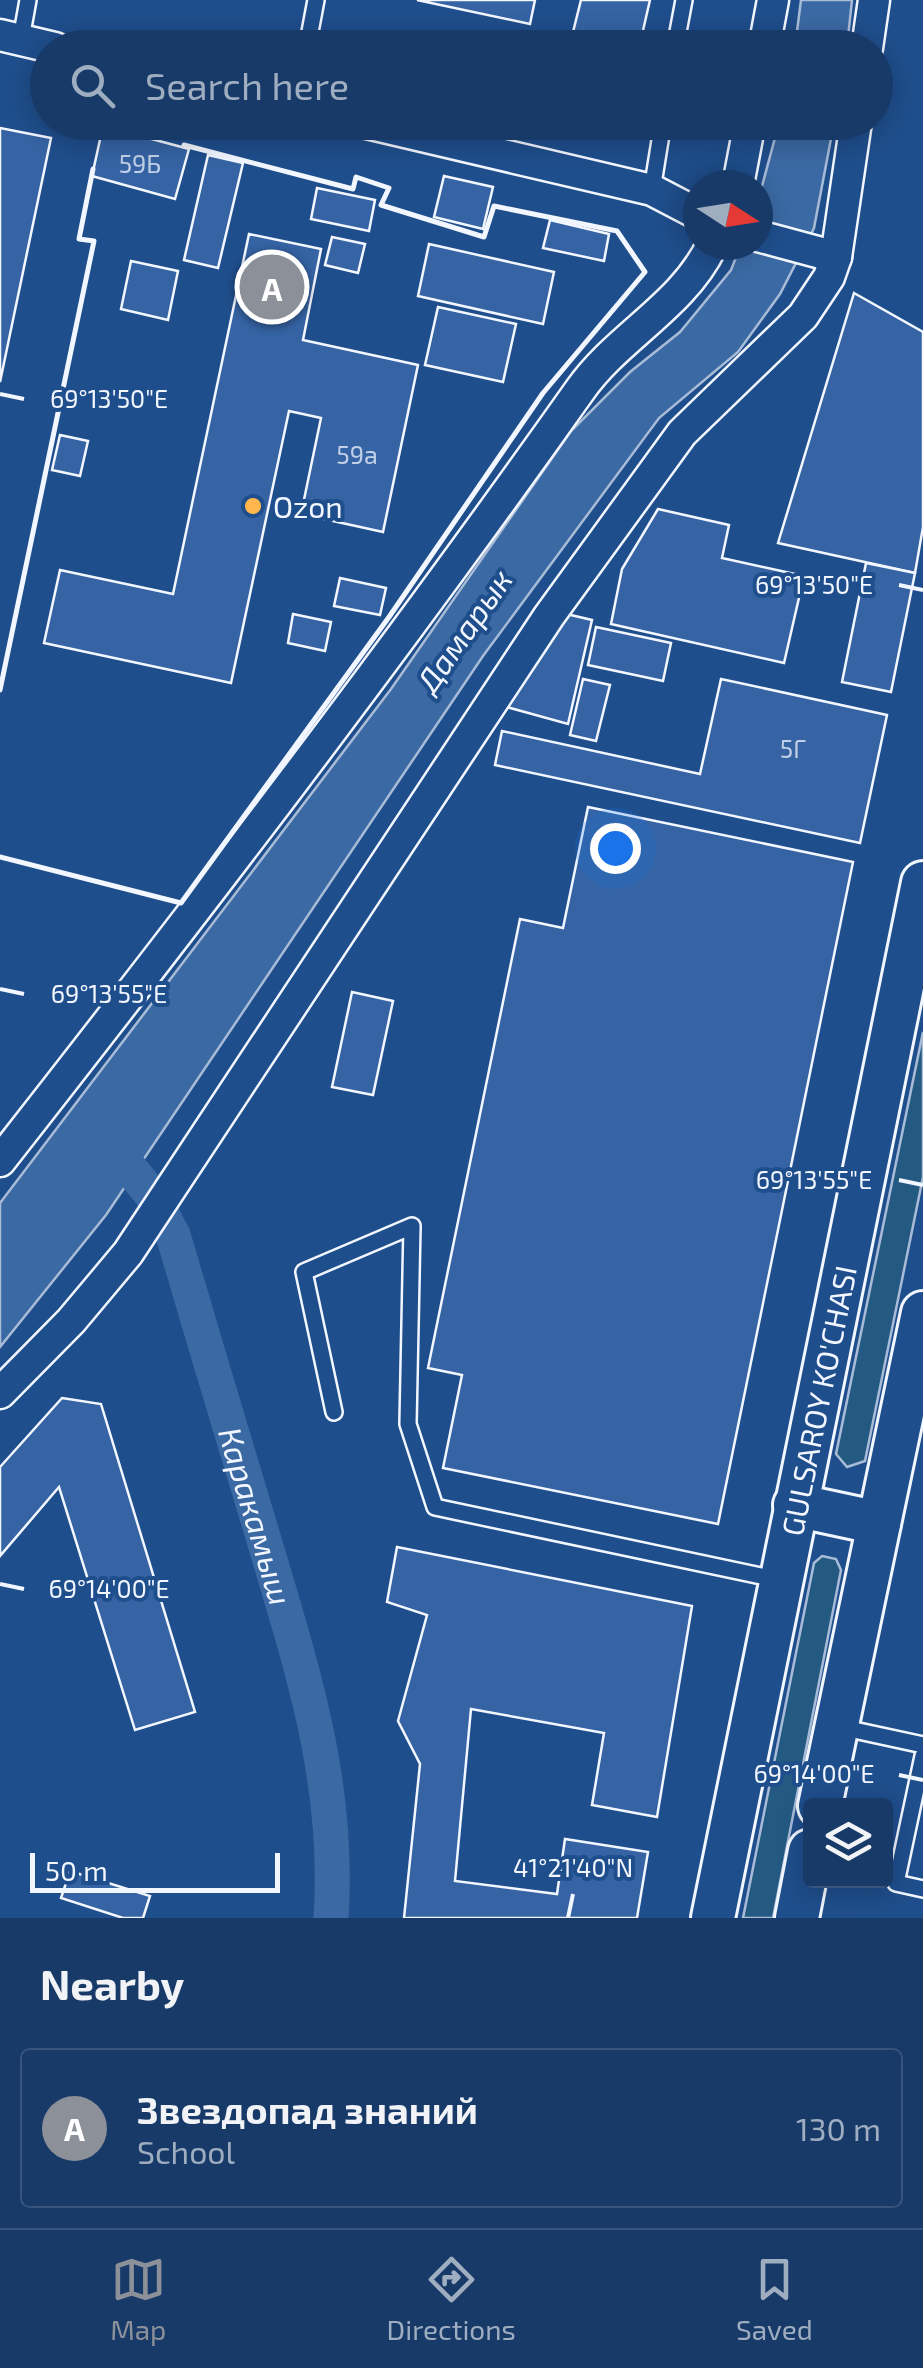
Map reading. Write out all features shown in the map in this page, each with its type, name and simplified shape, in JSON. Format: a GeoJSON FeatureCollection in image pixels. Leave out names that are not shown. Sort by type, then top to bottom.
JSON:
{"type":"FeatureCollection","features":[{"type":"Feature","properties":{"kind":"main road","name":"GULSAROY KO'CHASI"},"geometry":{"type":"LineString","coordinates":[[714,1918],[923,883]]}},
{"type":"Feature","properties":{"kind":"main road"},"geometry":{"type":"LineString","coordinates":[[822,1798],[879,1523],[912,1425],[923,1313]]}},
{"type":"Feature","properties":{"kind":"main road"},"geometry":{"type":"LineString","coordinates":[[795,1506],[879,1523]]}},
{"type":"Feature","properties":{"kind":"main road"},"geometry":{"type":"LineString","coordinates":[[797,1918],[803,1887]]}},
{"type":"Feature","properties":{"kind":"street"},"geometry":{"type":"LineString","coordinates":[[767,30],[773,0]]}},
{"type":"Feature","properties":{"kind":"street"},"geometry":{"type":"LineString","coordinates":[[870,30],[874,0]]}},
{"type":"Feature","properties":{"kind":"street"},"geometry":{"type":"LineString","coordinates":[[439,140],[652,190],[683,206]]}},
{"type":"Feature","properties":{"kind":"street"},"geometry":{"type":"LineString","coordinates":[[741,170],[747,140]]}},
{"type":"Feature","properties":{"kind":"street"},"geometry":{"type":"LineString","coordinates":[[0,1393],[71,1321],[184,1171],[548,616],[682,433],[803,316],[829,277],[836,256],[853,140]]}},
{"type":"Feature","properties":{"kind":"street"},"geometry":{"type":"LineString","coordinates":[[773,240],[836,256]]}},
{"type":"Feature","properties":{"kind":"street"},"geometry":{"type":"LineString","coordinates":[[0,1161],[394,652],[591,374],[659,315],[701,260]]}},
{"type":"Feature","properties":{"kind":"lane"},"geometry":{"type":"LineString","coordinates":[[10,37],[28,0]]}},
{"type":"Feature","properties":{"kind":"lane"},"geometry":{"type":"LineString","coordinates":[[310,30],[316,0]]}},
{"type":"Feature","properties":{"kind":"lane"},"geometry":{"type":"LineString","coordinates":[[678,30],[684,0]]}},
{"type":"Feature","properties":{"kind":"lane"},"geometry":{"type":"LineString","coordinates":[[652,190],[660,140]]}},
{"type":"Feature","properties":{"kind":"lane"},"geometry":{"type":"LineString","coordinates":[[334,1412],[304,1272],[412,1226],[408,1424],[435,1507],[780,1580]]}},
{"type":"Feature","properties":{"kind":"lane"},"geometry":{"type":"LineString","coordinates":[[836,1726],[923,1745]]}},
{"type":"Feature","properties":{"kind":"lane"},"geometry":{"type":"LineString","coordinates":[[923,1756],[896,1883],[923,1889]]}},
{"type":"Feature","properties":{"kind":"shaded area"},"geometry":{"type":"Polygon","coordinates":[[[923,1032],[923,1177],[865,1461],[847,1467],[836,1454],[923,1032]]]}},
{"type":"Feature","properties":{"kind":"shaded area"},"geometry":{"type":"Polygon","coordinates":[[[822,1556],[836,1559],[841,1570],[773,1918],[743,1918],[814,1563],[822,1556]]]}},
{"type":"Feature","properties":{"kind":"water"},"geometry":{"type":"Polygon","coordinates":[[[801,0],[852,0],[849,30],[797,30],[801,0]]]}},
{"type":"Feature","properties":{"kind":"water","name":"Дамарык"},"geometry":{"type":"Polygon","coordinates":[[[774,140],[831,140],[814,228],[780,294],[738,352],[659,418],[483,656],[106,1215],[0,1347],[0,1203],[391,689],[571,431],[630,372],[680,332],[735,260],[773,260],[773,170],[766,170],[774,140]]]}},
{"type":"Feature","properties":{"kind":"building"},"geometry":{"type":"Polygon","coordinates":[[[417,0],[535,0],[530,24],[417,0]]]}},
{"type":"Feature","properties":{"kind":"building"},"geometry":{"type":"Polygon","coordinates":[[[581,0],[650,0],[643,30],[574,30],[581,0]]]}},
{"type":"Feature","properties":{"kind":"building"},"geometry":{"type":"Polygon","coordinates":[[[0,128],[30,134],[30,140],[51,140],[0,382],[0,128]]]}},
{"type":"Feature","properties":{"kind":"building"},"geometry":{"type":"Polygon","coordinates":[[[100,140],[155,140],[189,149],[175,199],[92,176],[100,140]]]}},
{"type":"Feature","properties":{"kind":"building"},"geometry":{"type":"Polygon","coordinates":[[[208,155],[243,163],[218,268],[184,260],[208,155]]]}},
{"type":"Feature","properties":{"kind":"building"},"geometry":{"type":"Polygon","coordinates":[[[444,176],[493,187],[483,229],[434,217],[444,176]]]}},
{"type":"Feature","properties":{"kind":"building"},"geometry":{"type":"Polygon","coordinates":[[[317,188],[375,200],[369,231],[311,219],[317,188]]]}},
{"type":"Feature","properties":{"kind":"building"},"geometry":{"type":"Polygon","coordinates":[[[550,220],[609,234],[604,261],[543,248],[550,220]]]}},
{"type":"Feature","properties":{"kind":"building"},"geometry":{"type":"Polygon","coordinates":[[[249,234],[321,249],[303,340],[418,365],[383,532],[301,514],[321,418],[289,411],[231,683],[44,643],[60,570],[173,594],[249,234]]]}},
{"type":"Feature","properties":{"kind":"building"},"geometry":{"type":"Polygon","coordinates":[[[332,237],[365,244],[358,273],[325,265],[332,237]]]}},
{"type":"Feature","properties":{"kind":"building"},"geometry":{"type":"Polygon","coordinates":[[[429,244],[554,272],[543,324],[418,296],[429,244]]]}},
{"type":"Feature","properties":{"kind":"building"},"geometry":{"type":"Polygon","coordinates":[[[131,261],[178,271],[168,320],[121,309],[131,261]]]}},
{"type":"Feature","properties":{"kind":"building"},"geometry":{"type":"Polygon","coordinates":[[[854,293],[923,332],[923,527],[915,573],[778,543],[854,293]]]}},
{"type":"Feature","properties":{"kind":"building"},"geometry":{"type":"Polygon","coordinates":[[[438,307],[516,324],[503,382],[425,365],[438,307]]]}},
{"type":"Feature","properties":{"kind":"building"},"geometry":{"type":"Polygon","coordinates":[[[60,435],[88,441],[80,476],[52,470],[60,435]]]}},
{"type":"Feature","properties":{"kind":"building"},"geometry":{"type":"Polygon","coordinates":[[[658,509],[729,525],[722,558],[804,576],[784,663],[611,624],[622,569],[658,509]]]}},
{"type":"Feature","properties":{"kind":"building"},"geometry":{"type":"Polygon","coordinates":[[[866,563],[915,573],[891,692],[842,682],[866,563]]]}},
{"type":"Feature","properties":{"kind":"building"},"geometry":{"type":"Polygon","coordinates":[[[340,578],[386,588],[380,615],[334,606],[340,578]]]}},
{"type":"Feature","properties":{"kind":"building"},"geometry":{"type":"Polygon","coordinates":[[[558,612],[592,620],[568,724],[503,706],[558,612]]]}},
{"type":"Feature","properties":{"kind":"building"},"geometry":{"type":"Polygon","coordinates":[[[293,614],[331,622],[325,651],[288,643],[293,614]]]}},
{"type":"Feature","properties":{"kind":"building"},"geometry":{"type":"Polygon","coordinates":[[[596,627],[671,643],[663,681],[588,665],[596,627]]]}},
{"type":"Feature","properties":{"kind":"building"},"geometry":{"type":"Polygon","coordinates":[[[583,679],[610,685],[596,741],[570,735],[583,679]]]}},
{"type":"Feature","properties":{"kind":"building"},"geometry":{"type":"Polygon","coordinates":[[[721,679],[887,715],[860,843],[495,765],[502,731],[700,774],[721,679]]]}},
{"type":"Feature","properties":{"kind":"building"},"geometry":{"type":"Polygon","coordinates":[[[588,807],[853,862],[718,1524],[443,1468],[462,1375],[428,1368],[520,919],[563,928],[588,807]]]}},
{"type":"Feature","properties":{"kind":"building"},"geometry":{"type":"Polygon","coordinates":[[[352,992],[393,1001],[373,1095],[332,1087],[352,992]]]}},
{"type":"Feature","properties":{"kind":"building"},"geometry":{"type":"Polygon","coordinates":[[[62,1398],[101,1404],[195,1712],[135,1730],[59,1487],[0,1556],[0,1467],[62,1398]]]}},
{"type":"Feature","properties":{"kind":"building"},"geometry":{"type":"Polygon","coordinates":[[[397,1547],[692,1606],[657,1817],[592,1805],[604,1733],[471,1709],[455,1881],[557,1894],[565,1839],[648,1852],[637,1918],[404,1918],[420,1764],[398,1721],[427,1615],[387,1602],[397,1547]]]}},
{"type":"Feature","properties":{"kind":"building"},"geometry":{"type":"Polygon","coordinates":[[[70,1871],[150,1896],[143,1918],[123,1918],[61,1898],[70,1871]]]}},
{"type":"Feature","properties":{"kind":"waterway","name":"Каракамыш"},"geometry":{"type":"LineString","coordinates":[[105,1138],[151,1194],[173,1235],[292,1634],[324,1772],[330,1819],[331,1918]]}},
{"type":"Feature","properties":{"kind":"wall"},"geometry":{"type":"LineString","coordinates":[[0,857],[181,903],[389,617],[543,393],[645,272],[617,231],[494,206],[484,237],[381,205],[389,188],[356,177],[353,189],[184,145]]}},
{"type":"Feature","properties":{"kind":"wall"},"geometry":{"type":"LineString","coordinates":[[0,690],[94,241],[79,239],[93,169]]}},
{"type":"Feature","properties":{"kind":"place","name":"Звездопад знаний"},"geometry":{"type":"Point","coordinates":[272,287]}},
{"type":"Feature","properties":{"kind":"place","name":"Ozon"},"geometry":{"type":"Point","coordinates":[253,506]}}]}
